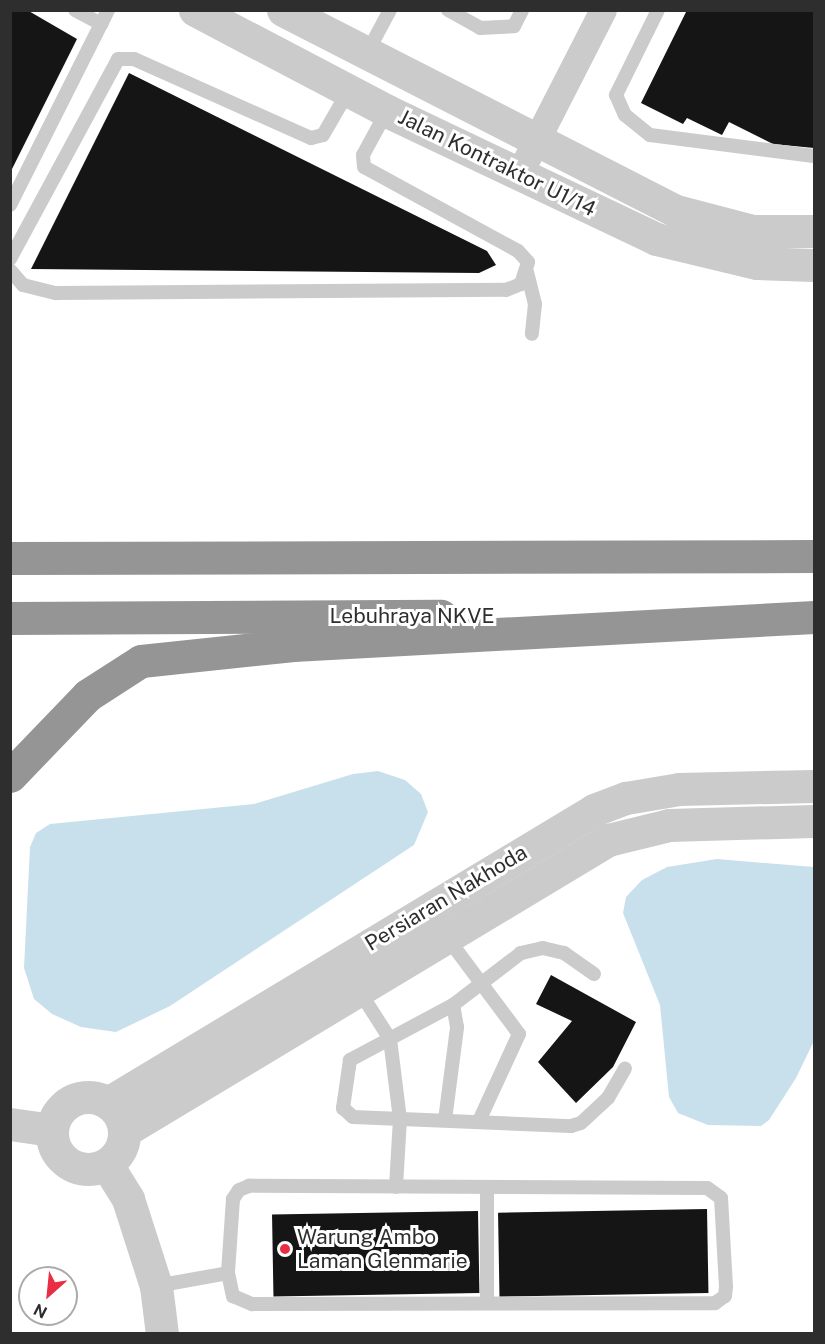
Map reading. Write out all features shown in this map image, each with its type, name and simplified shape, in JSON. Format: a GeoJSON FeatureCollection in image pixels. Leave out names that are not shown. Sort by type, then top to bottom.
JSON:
{"type":"FeatureCollection","features":[{"type":"Feature","properties":{"kind":"highway"},"geometry":{"type":"LineString","coordinates":[[10,558],[814,556]]}},
{"type":"Feature","properties":{"kind":"highway"},"geometry":{"type":"LineString","coordinates":[[10,776],[88,695],[141,661],[293,645],[814,615]]}},
{"type":"Feature","properties":{"kind":"highway","name":"Lebuhraya NKVE"},"geometry":{"type":"LineString","coordinates":[[10,618],[814,615]]}},
{"type":"Feature","properties":{"kind":"street","name":"Jalan Kontraktor U1/14"},"geometry":{"type":"LineString","coordinates":[[195,10],[387,111],[656,239],[757,263],[814,265]]}},
{"type":"Feature","properties":{"kind":"street","name":"Jalan Kontraktor U1/14"},"geometry":{"type":"LineString","coordinates":[[284,10],[676,211],[752,231],[814,231]]}},
{"type":"Feature","properties":{"kind":"street"},"geometry":{"type":"LineString","coordinates":[[519,174],[603,10]]}},
{"type":"Feature","properties":{"kind":"street","name":"Persiaran Nakhoda"},"geometry":{"type":"LineString","coordinates":[[108,1103],[594,810],[626,798],[679,789],[814,786]]}},
{"type":"Feature","properties":{"kind":"street","name":"Persiaran Nakhoda"},"geometry":{"type":"LineString","coordinates":[[124,1131],[608,840],[669,825],[814,821]]}},
{"type":"Feature","properties":{"kind":"street"},"geometry":{"type":"LineString","coordinates":[[87,1097],[108,1103],[119,1115],[124,1131],[120,1150],[107,1165],[85,1170],[74,1167],[57,1152],[51,1131],[59,1111],[67,1103],[87,1097]]}},
{"type":"Feature","properties":{"kind":"street"},"geometry":{"type":"LineString","coordinates":[[10,1124],[51,1131]]}},
{"type":"Feature","properties":{"kind":"street"},"geometry":{"type":"LineString","coordinates":[[107,1165],[128,1199],[156,1286],[162,1334]]}},
{"type":"Feature","properties":{"kind":"lane"},"geometry":{"type":"LineString","coordinates":[[75,10],[101,24]]}},
{"type":"Feature","properties":{"kind":"lane"},"geometry":{"type":"LineString","coordinates":[[10,205],[108,10]]}},
{"type":"Feature","properties":{"kind":"lane"},"geometry":{"type":"LineString","coordinates":[[367,53],[390,10]]}},
{"type":"Feature","properties":{"kind":"lane"},"geometry":{"type":"LineString","coordinates":[[448,10],[480,28],[514,26],[522,10]]}},
{"type":"Feature","properties":{"kind":"lane"},"geometry":{"type":"LineString","coordinates":[[658,10],[616,95],[625,115],[650,135],[814,156]]}},
{"type":"Feature","properties":{"kind":"lane"},"geometry":{"type":"LineString","coordinates":[[10,259],[118,59],[134,59],[311,138],[323,135],[349,90]]}},
{"type":"Feature","properties":{"kind":"lane"},"geometry":{"type":"LineString","coordinates":[[387,111],[363,155],[364,167],[518,251],[528,262],[535,304],[532,333]]}},
{"type":"Feature","properties":{"kind":"lane"},"geometry":{"type":"LineString","coordinates":[[10,270],[23,285],[56,293],[506,290],[521,284],[528,272]]}},
{"type":"Feature","properties":{"kind":"lane"},"geometry":{"type":"LineString","coordinates":[[446,936],[519,1034],[479,1121]]}},
{"type":"Feature","properties":{"kind":"lane"},"geometry":{"type":"LineString","coordinates":[[594,974],[564,953],[543,948],[521,953],[481,980],[453,1005],[350,1060],[343,1108],[353,1117],[571,1126],[581,1123],[608,1098],[625,1068]]}},
{"type":"Feature","properties":{"kind":"lane"},"geometry":{"type":"LineString","coordinates":[[358,989],[390,1039],[400,1119],[396,1187]]}},
{"type":"Feature","properties":{"kind":"lane"},"geometry":{"type":"LineString","coordinates":[[445,1120],[457,1027],[453,1005]]}},
{"type":"Feature","properties":{"kind":"lane"},"geometry":{"type":"LineString","coordinates":[[249,1186],[487,1187],[707,1188],[721,1198],[725,1296],[715,1303],[252,1304],[234,1296],[228,1273],[234,1199],[239,1190],[249,1186]]}},
{"type":"Feature","properties":{"kind":"lane"},"geometry":{"type":"LineString","coordinates":[[487,1187],[487,1303]]}},
{"type":"Feature","properties":{"kind":"lane"},"geometry":{"type":"LineString","coordinates":[[156,1286],[228,1273]]}},
{"type":"Feature","properties":{"kind":"water"},"geometry":{"type":"Polygon","coordinates":[[[378,771],[405,780],[421,794],[428,812],[414,845],[170,1006],[116,1032],[81,1027],[52,1014],[34,999],[24,968],[30,847],[36,833],[50,824],[254,804],[353,774],[378,771]]]}},
{"type":"Feature","properties":{"kind":"water"},"geometry":{"type":"Polygon","coordinates":[[[717,859],[814,867],[814,1041],[796,1078],[769,1120],[761,1126],[708,1125],[678,1113],[669,1097],[660,1005],[623,913],[626,897],[642,880],[667,867],[717,859]]]}},
{"type":"Feature","properties":{"kind":"building"},"geometry":{"type":"Polygon","coordinates":[[[10,10],[27,10],[77,39],[10,173],[10,10]]]}},
{"type":"Feature","properties":{"kind":"building"},"geometry":{"type":"Polygon","coordinates":[[[687,10],[814,10],[814,148],[773,144],[729,122],[722,135],[687,118],[683,124],[641,103],[687,10]]]}},
{"type":"Feature","properties":{"kind":"building"},"geometry":{"type":"Polygon","coordinates":[[[129,73],[487,251],[496,265],[479,273],[31,269],[129,73]]]}},
{"type":"Feature","properties":{"kind":"building"},"geometry":{"type":"Polygon","coordinates":[[[551,975],[636,1022],[613,1067],[576,1103],[538,1062],[572,1021],[536,1004],[551,975]]]}},
{"type":"Feature","properties":{"kind":"building"},"geometry":{"type":"Polygon","coordinates":[[[707,1209],[708,1293],[499,1297],[498,1213],[707,1209]]]}},
{"type":"Feature","properties":{"kind":"building"},"geometry":{"type":"Polygon","coordinates":[[[478,1211],[479,1293],[273,1297],[272,1215],[478,1211]]]}},
{"type":"Feature","properties":{"kind":"place","name":"Warung Ambo Laman Glenmarie"},"geometry":{"type":"Point","coordinates":[285,1249]}}]}
